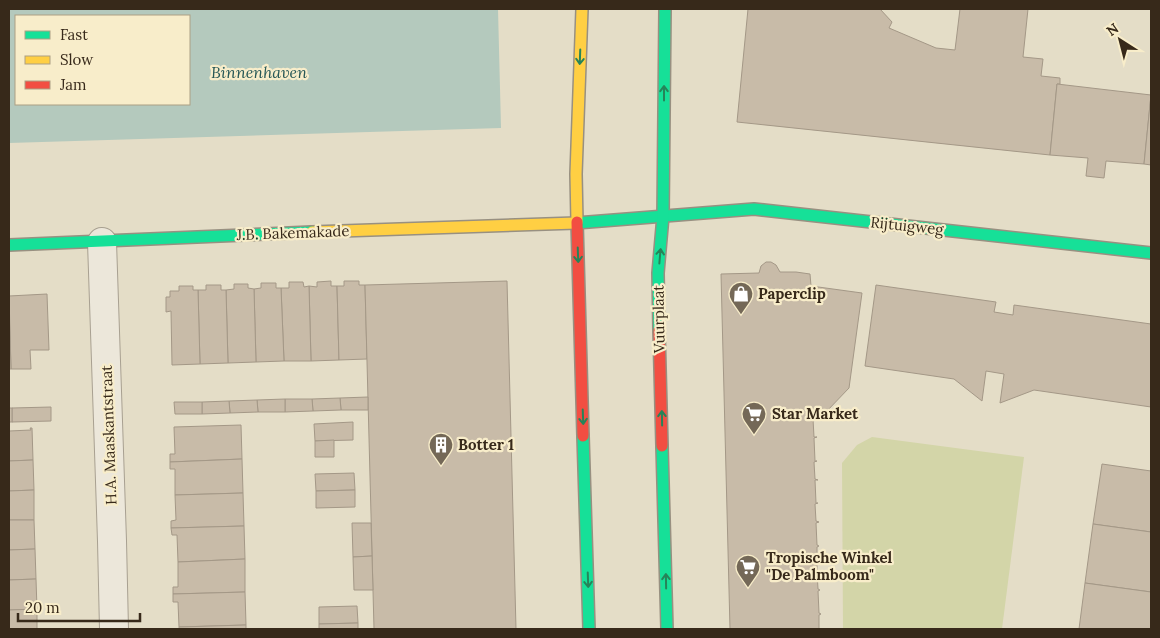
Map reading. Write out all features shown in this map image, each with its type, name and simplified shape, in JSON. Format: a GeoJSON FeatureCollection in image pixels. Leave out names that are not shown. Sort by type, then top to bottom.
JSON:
{"type":"FeatureCollection","features":[{"type":"Feature","properties":{"kind":"street"},"geometry":{"type":"LineString","coordinates":[[582,9],[576,174],[589,629]]}},
{"type":"Feature","properties":{"kind":"street","name":"Vuurplaat"},"geometry":{"type":"LineString","coordinates":[[665,9],[663,216],[658,273],[668,629]]}},
{"type":"Feature","properties":{"kind":"street","name":"Rijtuigweg"},"geometry":{"type":"LineString","coordinates":[[577,224],[754,209],[1151,253]]}},
{"type":"Feature","properties":{"kind":"street","name":"J.B. Bakemakade"},"geometry":{"type":"LineString","coordinates":[[9,245],[203,236],[577,224]]}},
{"type":"Feature","properties":{"kind":"street","name":"H.A. Maaskantstraat"},"geometry":{"type":"LineString","coordinates":[[102,242],[114,629]]}},
{"type":"Feature","properties":{"kind":"green space"},"geometry":{"type":"Polygon","coordinates":[[[872,437],[1024,457],[1002,629],[843,629],[842,463],[857,445],[872,437]]]}},
{"type":"Feature","properties":{"kind":"water","name":"Binnenhaven"},"geometry":{"type":"Polygon","coordinates":[[[9,9],[498,9],[501,128],[9,143],[9,9]]]}},
{"type":"Feature","properties":{"kind":"building"},"geometry":{"type":"Polygon","coordinates":[[[748,9],[880,9],[892,22],[889,28],[936,48],[955,50],[960,9],[1028,9],[1023,57],[1043,59],[1041,76],[1060,78],[1060,84],[1057,84],[1050,155],[737,122],[748,9]]]}},
{"type":"Feature","properties":{"kind":"building"},"geometry":{"type":"Polygon","coordinates":[[[1057,84],[1151,95],[1144,164],[1106,161],[1104,178],[1086,176],[1088,158],[1050,155],[1057,84]]]}},
{"type":"Feature","properties":{"kind":"building"},"geometry":{"type":"Polygon","coordinates":[[[1151,95],[1151,165],[1144,164],[1151,95]]]}},
{"type":"Feature","properties":{"kind":"building"},"geometry":{"type":"Polygon","coordinates":[[[766,262],[776,265],[780,272],[810,274],[811,286],[862,293],[849,388],[826,412],[826,419],[813,419],[814,437],[817,437],[814,438],[815,461],[817,461],[814,462],[815,479],[818,480],[815,480],[816,503],[818,503],[815,504],[816,521],[819,522],[816,523],[817,545],[819,546],[817,547],[817,570],[820,572],[817,572],[818,589],[820,590],[818,591],[819,613],[821,614],[819,615],[819,629],[730,629],[721,274],[759,273],[761,266],[766,262]]]}},
{"type":"Feature","properties":{"kind":"building"},"geometry":{"type":"Polygon","coordinates":[[[331,281],[331,286],[337,286],[339,360],[311,361],[309,286],[317,287],[317,282],[331,281]]]}},
{"type":"Feature","properties":{"kind":"building"},"geometry":{"type":"Polygon","coordinates":[[[344,281],[359,281],[359,285],[365,285],[367,359],[339,360],[337,286],[344,286],[344,281]]]}},
{"type":"Feature","properties":{"kind":"building","name":"Botter 1"},"geometry":{"type":"Polygon","coordinates":[[[507,281],[516,629],[374,629],[365,285],[507,281]]]}},
{"type":"Feature","properties":{"kind":"building"},"geometry":{"type":"Polygon","coordinates":[[[289,282],[303,282],[304,287],[309,286],[311,361],[284,361],[281,288],[289,288],[289,282]]]}},
{"type":"Feature","properties":{"kind":"building"},"geometry":{"type":"Polygon","coordinates":[[[261,283],[276,283],[276,288],[281,288],[284,361],[256,362],[254,289],[261,288],[261,283]]]}},
{"type":"Feature","properties":{"kind":"building"},"geometry":{"type":"Polygon","coordinates":[[[234,284],[248,284],[248,288],[254,289],[256,362],[228,363],[226,290],[234,289],[234,284]]]}},
{"type":"Feature","properties":{"kind":"building"},"geometry":{"type":"Polygon","coordinates":[[[206,285],[221,285],[221,290],[226,290],[228,363],[200,364],[198,290],[206,290],[206,285]]]}},
{"type":"Feature","properties":{"kind":"building"},"geometry":{"type":"Polygon","coordinates":[[[876,285],[996,302],[994,312],[1013,315],[1014,305],[1151,324],[1151,407],[1034,390],[1000,403],[1004,374],[986,371],[982,401],[954,379],[865,366],[876,285]]]}},
{"type":"Feature","properties":{"kind":"building"},"geometry":{"type":"Polygon","coordinates":[[[179,286],[193,286],[193,290],[198,290],[200,364],[172,365],[171,311],[166,312],[166,297],[170,297],[170,291],[179,291],[179,286]]]}},
{"type":"Feature","properties":{"kind":"building"},"geometry":{"type":"Polygon","coordinates":[[[47,294],[49,350],[30,350],[31,369],[11,369],[9,296],[47,294]]]}},
{"type":"Feature","properties":{"kind":"building"},"geometry":{"type":"Polygon","coordinates":[[[9,308],[11,369],[9,369],[9,308]]]}},
{"type":"Feature","properties":{"kind":"building"},"geometry":{"type":"Polygon","coordinates":[[[368,397],[368,410],[341,410],[340,398],[368,397]]]}},
{"type":"Feature","properties":{"kind":"building"},"geometry":{"type":"Polygon","coordinates":[[[340,398],[341,410],[313,411],[312,399],[340,398]]]}},
{"type":"Feature","properties":{"kind":"building"},"geometry":{"type":"Polygon","coordinates":[[[285,399],[312,399],[313,411],[285,412],[285,399]]]}},
{"type":"Feature","properties":{"kind":"building"},"geometry":{"type":"Polygon","coordinates":[[[285,399],[285,412],[258,412],[257,400],[285,399]]]}},
{"type":"Feature","properties":{"kind":"building"},"geometry":{"type":"Polygon","coordinates":[[[257,400],[258,412],[230,413],[229,401],[257,400]]]}},
{"type":"Feature","properties":{"kind":"building"},"geometry":{"type":"Polygon","coordinates":[[[229,401],[230,413],[202,414],[202,402],[229,401]]]}},
{"type":"Feature","properties":{"kind":"building"},"geometry":{"type":"Polygon","coordinates":[[[174,402],[202,402],[202,414],[175,414],[174,402]]]}},
{"type":"Feature","properties":{"kind":"building"},"geometry":{"type":"Polygon","coordinates":[[[51,407],[51,421],[12,422],[12,408],[51,407]]]}},
{"type":"Feature","properties":{"kind":"building"},"geometry":{"type":"Polygon","coordinates":[[[9,408],[12,408],[12,422],[9,422],[9,408]]]}},
{"type":"Feature","properties":{"kind":"building"},"geometry":{"type":"Polygon","coordinates":[[[353,422],[353,440],[315,441],[314,424],[353,422]]]}},
{"type":"Feature","properties":{"kind":"building"},"geometry":{"type":"Polygon","coordinates":[[[241,425],[242,459],[170,462],[170,454],[175,454],[174,427],[241,425]]]}},
{"type":"Feature","properties":{"kind":"building"},"geometry":{"type":"Polygon","coordinates":[[[30,428],[32,428],[33,460],[9,461],[9,431],[31,430],[30,428]]]}},
{"type":"Feature","properties":{"kind":"building"},"geometry":{"type":"Polygon","coordinates":[[[334,440],[334,457],[315,457],[315,441],[334,440]]]}},
{"type":"Feature","properties":{"kind":"building"},"geometry":{"type":"Polygon","coordinates":[[[242,459],[243,493],[175,495],[175,469],[170,469],[170,462],[242,459]]]}},
{"type":"Feature","properties":{"kind":"building"},"geometry":{"type":"Polygon","coordinates":[[[33,460],[34,490],[9,491],[9,461],[33,460]]]}},
{"type":"Feature","properties":{"kind":"building"},"geometry":{"type":"Polygon","coordinates":[[[1102,464],[1151,471],[1151,532],[1093,524],[1102,464]]]}},
{"type":"Feature","properties":{"kind":"building"},"geometry":{"type":"Polygon","coordinates":[[[354,473],[355,490],[316,491],[315,474],[354,473]]]}},
{"type":"Feature","properties":{"kind":"building"},"geometry":{"type":"Polygon","coordinates":[[[34,490],[34,520],[9,520],[9,491],[34,490]]]}},
{"type":"Feature","properties":{"kind":"building"},"geometry":{"type":"Polygon","coordinates":[[[355,490],[355,507],[316,508],[316,491],[355,490]]]}},
{"type":"Feature","properties":{"kind":"building"},"geometry":{"type":"Polygon","coordinates":[[[243,493],[244,526],[171,528],[171,521],[176,520],[175,495],[243,493]]]}},
{"type":"Feature","properties":{"kind":"building"},"geometry":{"type":"Polygon","coordinates":[[[9,520],[34,520],[35,549],[9,550],[9,520]]]}},
{"type":"Feature","properties":{"kind":"building"},"geometry":{"type":"Polygon","coordinates":[[[352,523],[371,523],[372,556],[353,557],[352,523]]]}},
{"type":"Feature","properties":{"kind":"building"},"geometry":{"type":"Polygon","coordinates":[[[1093,524],[1151,532],[1151,592],[1085,583],[1093,524]]]}},
{"type":"Feature","properties":{"kind":"building"},"geometry":{"type":"Polygon","coordinates":[[[244,526],[245,559],[178,562],[177,535],[172,535],[171,528],[244,526]]]}},
{"type":"Feature","properties":{"kind":"building"},"geometry":{"type":"Polygon","coordinates":[[[35,549],[36,579],[9,580],[9,550],[35,549]]]}},
{"type":"Feature","properties":{"kind":"building"},"geometry":{"type":"Polygon","coordinates":[[[372,556],[373,590],[354,590],[353,557],[372,556]]]}},
{"type":"Feature","properties":{"kind":"building"},"geometry":{"type":"Polygon","coordinates":[[[245,559],[245,592],[173,594],[173,587],[178,587],[178,562],[245,559]]]}},
{"type":"Feature","properties":{"kind":"building"},"geometry":{"type":"Polygon","coordinates":[[[36,579],[37,609],[9,610],[9,580],[36,579]]]}},
{"type":"Feature","properties":{"kind":"building"},"geometry":{"type":"Polygon","coordinates":[[[1085,583],[1151,592],[1151,629],[1079,629],[1085,583]]]}},
{"type":"Feature","properties":{"kind":"building"},"geometry":{"type":"Polygon","coordinates":[[[245,592],[246,625],[179,627],[178,602],[173,602],[173,594],[245,592]]]}},
{"type":"Feature","properties":{"kind":"building"},"geometry":{"type":"Polygon","coordinates":[[[357,606],[358,623],[319,624],[319,607],[357,606]]]}},
{"type":"Feature","properties":{"kind":"building"},"geometry":{"type":"Polygon","coordinates":[[[37,609],[37,629],[9,629],[9,610],[37,609]]]}},
{"type":"Feature","properties":{"kind":"building"},"geometry":{"type":"Polygon","coordinates":[[[358,623],[358,629],[319,629],[319,624],[358,623]]]}},
{"type":"Feature","properties":{"kind":"building"},"geometry":{"type":"Polygon","coordinates":[[[246,625],[246,629],[179,629],[179,627],[246,625]]]}},
{"type":"Feature","properties":{"kind":"traffic: fast"},"geometry":{"type":"LineString","coordinates":[[659,330],[658,273],[663,216],[665,9]]}},
{"type":"Feature","properties":{"kind":"traffic: fast"},"geometry":{"type":"LineString","coordinates":[[576,223],[754,209],[1151,253]]}},
{"type":"Feature","properties":{"kind":"traffic: fast"},"geometry":{"type":"LineString","coordinates":[[9,245],[312,232]]}},
{"type":"Feature","properties":{"kind":"traffic: fast"},"geometry":{"type":"LineString","coordinates":[[583,436],[589,629]]}},
{"type":"Feature","properties":{"kind":"traffic: fast"},"geometry":{"type":"LineString","coordinates":[[662,446],[667,629]]}},
{"type":"Feature","properties":{"kind":"traffic: slow"},"geometry":{"type":"LineString","coordinates":[[577,222],[576,174],[582,9]]}},
{"type":"Feature","properties":{"kind":"traffic: slow"},"geometry":{"type":"LineString","coordinates":[[312,232],[576,223]]}},
{"type":"Feature","properties":{"kind":"traffic: jam"},"geometry":{"type":"LineString","coordinates":[[577,222],[583,436]]}},
{"type":"Feature","properties":{"kind":"traffic: jam"},"geometry":{"type":"LineString","coordinates":[[659,330],[662,446]]}},
{"type":"Feature","properties":{"kind":"place","name":"Paperclip"},"geometry":{"type":"Point","coordinates":[741,315]}},
{"type":"Feature","properties":{"kind":"place","name":"Star Market"},"geometry":{"type":"Point","coordinates":[754,435]}},
{"type":"Feature","properties":{"kind":"place","name":"Botter 1"},"geometry":{"type":"Point","coordinates":[441,466]}},
{"type":"Feature","properties":{"kind":"place","name":"Tropische Winkel \"De Palmboom\""},"geometry":{"type":"Point","coordinates":[748,588]}}]}
